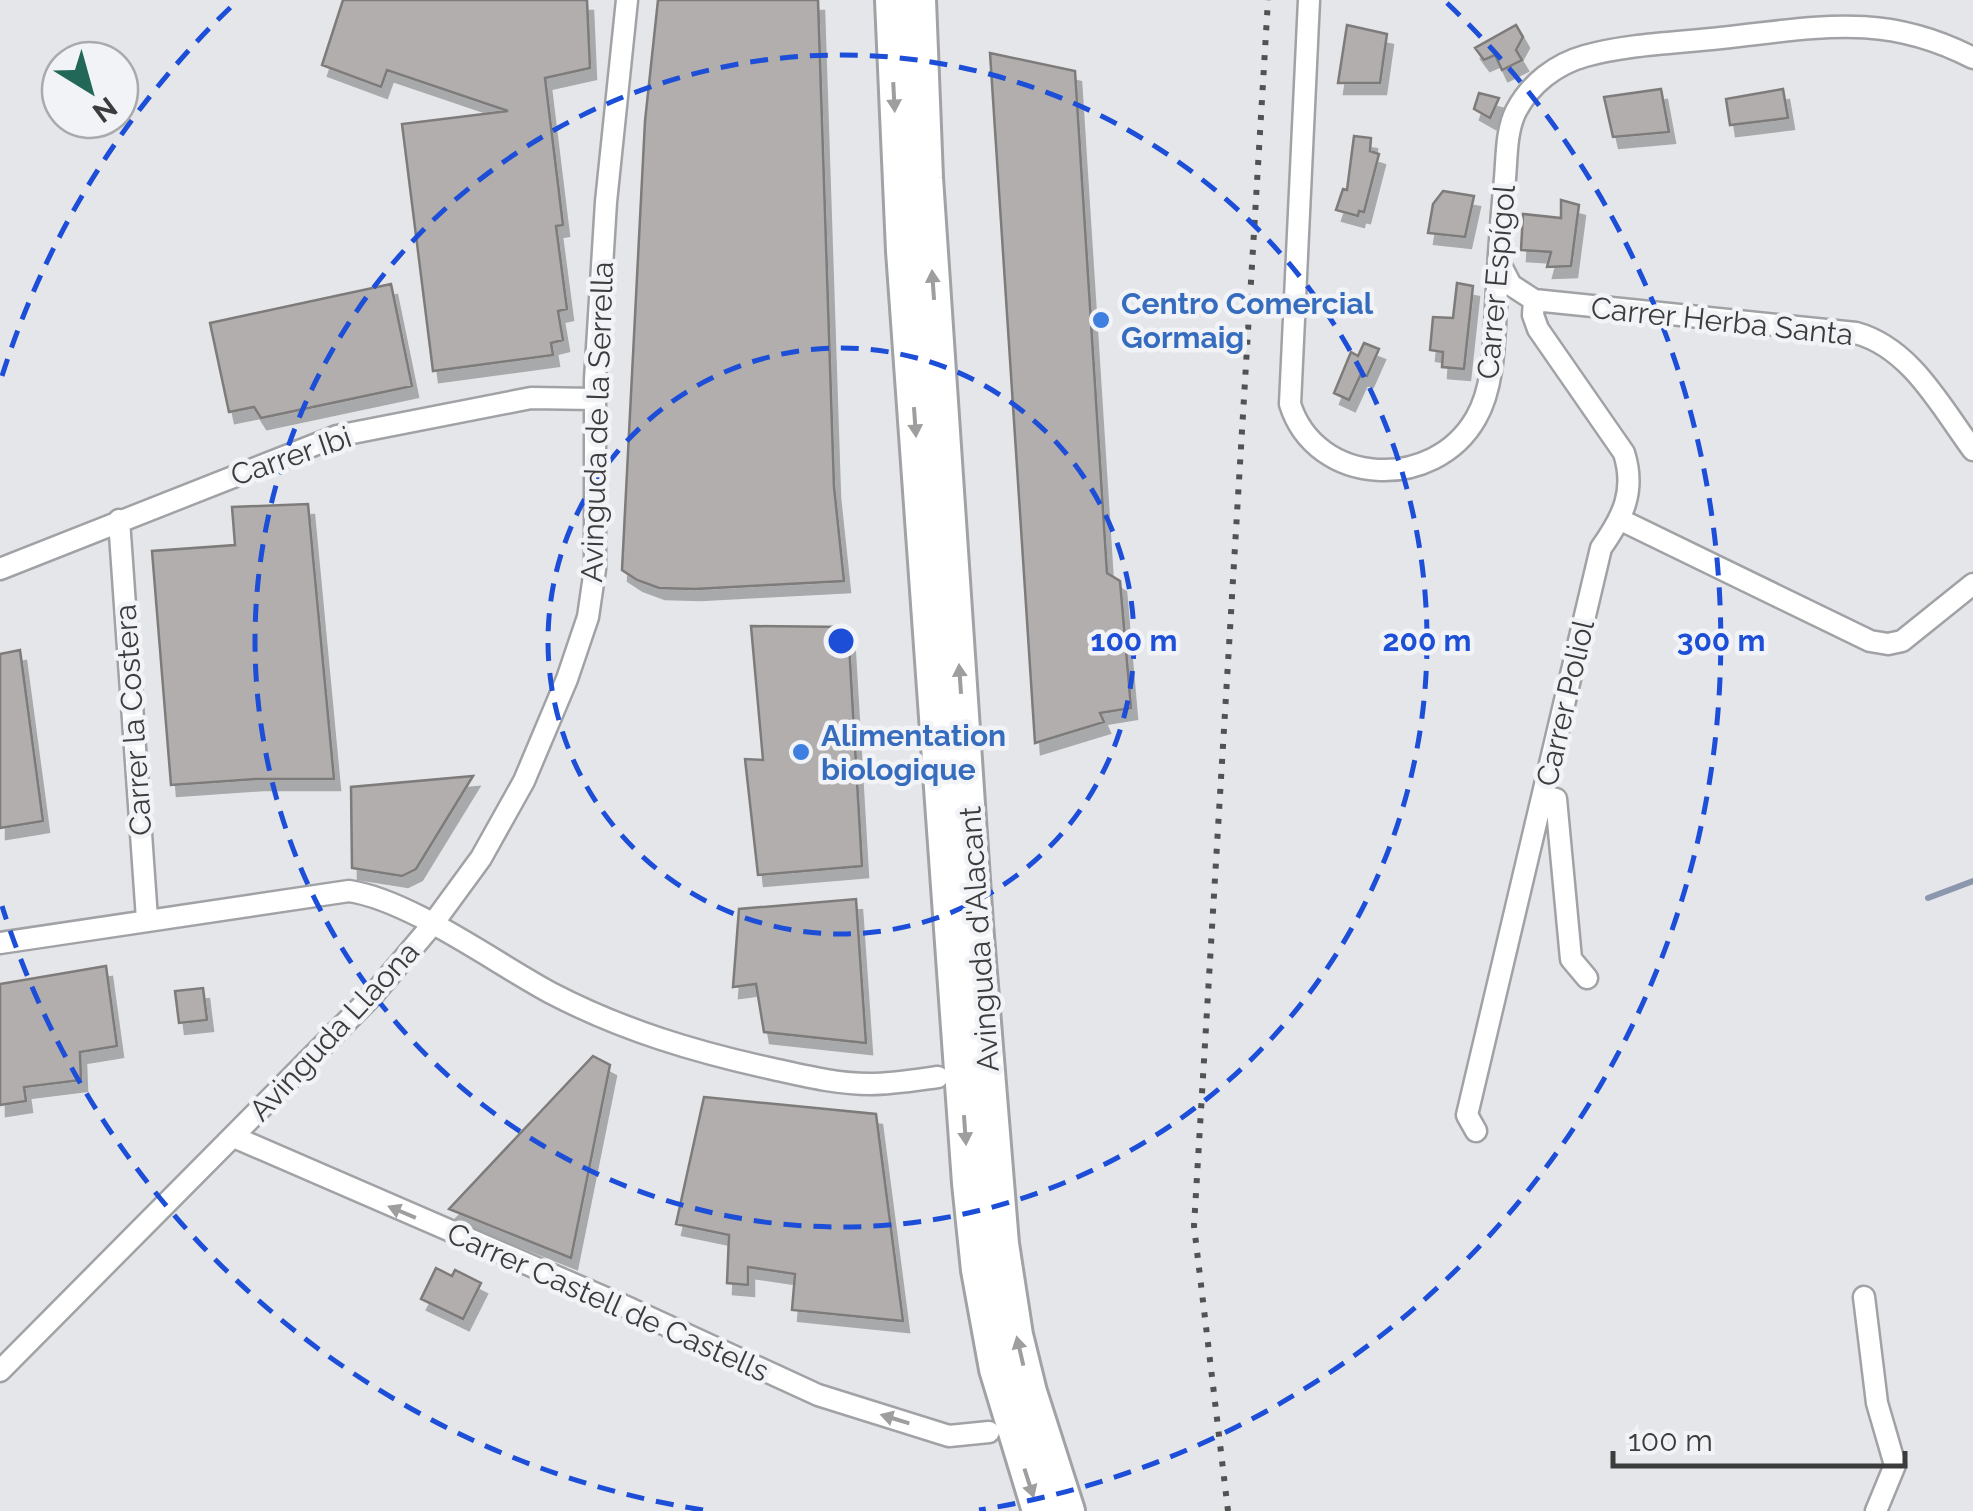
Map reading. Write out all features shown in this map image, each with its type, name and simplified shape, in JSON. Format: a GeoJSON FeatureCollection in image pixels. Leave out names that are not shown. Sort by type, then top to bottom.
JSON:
{"type":"FeatureCollection","features":[{"type":"Feature","properties":{"kind":"main road","name":"Avinguda d'Alacant"},"geometry":{"type":"LineString","coordinates":[[913,3],[893,81],[969,1184],[978,1270],[996,1369],[1038,1511]]}},
{"type":"Feature","properties":{"kind":"main road","name":"Avinguda d'Alacant"},"geometry":{"type":"LineString","coordinates":[[913,3],[1002,1244],[1016,1335],[1030,1392],[1068,1511]]}},
{"type":"Feature","properties":{"kind":"street","name":"Avinguda de la Serrella"},"geometry":{"type":"LineString","coordinates":[[432,925],[480,858],[524,781],[588,617],[595,569],[594,399],[606,202],[626,0]]}},
{"type":"Feature","properties":{"kind":"street","name":"Carrer Espígol"},"geometry":{"type":"LineString","coordinates":[[1309,0],[1289,393],[1294,419],[1303,433],[1343,463],[1384,472],[1424,463],[1458,442],[1476,420],[1486,396],[1494,334],[1508,131],[1526,96],[1561,65],[1607,51],[1850,24],[1903,30],[1973,58]]}},
{"type":"Feature","properties":{"kind":"street"},"geometry":{"type":"LineString","coordinates":[[1498,262],[1511,284],[1534,300]]}},
{"type":"Feature","properties":{"kind":"street","name":"Carrer Herba Santa"},"geometry":{"type":"LineString","coordinates":[[1534,300],[1856,333],[1873,338],[1903,359],[1973,450]]}},
{"type":"Feature","properties":{"kind":"street","name":"Carrer Poliol"},"geometry":{"type":"LineString","coordinates":[[1476,1132],[1468,1115],[1601,548],[1621,520],[1628,488],[1624,453],[1538,329],[1533,315],[1534,300]]}},
{"type":"Feature","properties":{"kind":"street","name":"Carrer Ibi"},"geometry":{"type":"LineString","coordinates":[[0,568],[337,436],[531,398],[594,399]]}},
{"type":"Feature","properties":{"kind":"street","name":"Carrer la Costera"},"geometry":{"type":"LineString","coordinates":[[119,520],[147,919]]}},
{"type":"Feature","properties":{"kind":"street"},"geometry":{"type":"LineString","coordinates":[[1621,520],[1870,641],[1888,644],[1902,640],[1973,584]]}},
{"type":"Feature","properties":{"kind":"street"},"geometry":{"type":"LineString","coordinates":[[1543,796],[1556,799],[1571,959],[1587,978]]}},
{"type":"Feature","properties":{"kind":"street"},"geometry":{"type":"LineString","coordinates":[[0,943],[349,891],[378,899],[432,925],[551,993],[620,1026],[682,1048],[822,1080],[870,1084],[938,1078]]}},
{"type":"Feature","properties":{"kind":"street","name":"Avinguda Llaona"},"geometry":{"type":"LineString","coordinates":[[0,1371],[372,995],[432,925]]}},
{"type":"Feature","properties":{"kind":"street","name":"Carrer Castell de Castells"},"geometry":{"type":"LineString","coordinates":[[234,1137],[818,1395],[948,1436],[989,1432]]}},
{"type":"Feature","properties":{"kind":"street"},"geometry":{"type":"LineString","coordinates":[[1864,1297],[1877,1403],[1894,1465],[1876,1511]]}},
{"type":"Feature","properties":{"kind":"building"},"geometry":{"type":"Polygon","coordinates":[[[343,0],[587,0],[590,68],[545,78],[563,225],[556,226],[567,309],[558,311],[563,340],[551,343],[553,355],[433,371],[402,124],[508,111],[387,70],[381,87],[322,65],[343,0]]]}},
{"type":"Feature","properties":{"kind":"building"},"geometry":{"type":"Polygon","coordinates":[[[658,0],[818,0],[834,487],[844,581],[659,588],[622,570],[645,121],[658,0]]]}},
{"type":"Feature","properties":{"kind":"building"},"geometry":{"type":"Polygon","coordinates":[[[1347,25],[1387,34],[1380,83],[1338,83],[1347,25]]]}},
{"type":"Feature","properties":{"kind":"building"},"geometry":{"type":"Polygon","coordinates":[[[1516,25],[1523,37],[1516,50],[1522,60],[1502,70],[1495,55],[1484,60],[1475,48],[1516,25]]]}},
{"type":"Feature","properties":{"kind":"building"},"geometry":{"type":"Polygon","coordinates":[[[990,53],[1075,71],[1107,573],[1120,581],[1131,708],[1100,713],[1104,722],[1035,743],[990,53]]]}},
{"type":"Feature","properties":{"kind":"building"},"geometry":{"type":"Polygon","coordinates":[[[1661,89],[1669,132],[1613,137],[1604,97],[1661,89]]]}},
{"type":"Feature","properties":{"kind":"building"},"geometry":{"type":"Polygon","coordinates":[[[1783,89],[1788,118],[1730,125],[1726,99],[1783,89]]]}},
{"type":"Feature","properties":{"kind":"building"},"geometry":{"type":"Polygon","coordinates":[[[1479,93],[1499,98],[1490,118],[1474,109],[1479,93]]]}},
{"type":"Feature","properties":{"kind":"building"},"geometry":{"type":"Polygon","coordinates":[[[1354,136],[1371,138],[1370,151],[1379,154],[1364,212],[1359,211],[1358,216],[1336,210],[1343,189],[1347,190],[1354,136]]]}},
{"type":"Feature","properties":{"kind":"building"},"geometry":{"type":"Polygon","coordinates":[[[1443,191],[1474,196],[1465,237],[1428,233],[1433,204],[1443,191]]]}},
{"type":"Feature","properties":{"kind":"building"},"geometry":{"type":"Polygon","coordinates":[[[1561,200],[1579,205],[1571,266],[1547,267],[1551,252],[1521,250],[1523,214],[1561,218],[1561,200]]]}},
{"type":"Feature","properties":{"kind":"building"},"geometry":{"type":"Polygon","coordinates":[[[1457,283],[1473,286],[1464,369],[1442,367],[1443,352],[1430,350],[1433,317],[1453,318],[1457,283]]]}},
{"type":"Feature","properties":{"kind":"building"},"geometry":{"type":"Polygon","coordinates":[[[391,284],[412,386],[261,418],[254,407],[229,412],[210,323],[391,284]]]}},
{"type":"Feature","properties":{"kind":"building"},"geometry":{"type":"Polygon","coordinates":[[[1364,343],[1379,349],[1367,376],[1361,374],[1349,400],[1334,393],[1351,352],[1358,356],[1364,343]]]}},
{"type":"Feature","properties":{"kind":"building"},"geometry":{"type":"Polygon","coordinates":[[[308,504],[334,779],[171,785],[152,551],[235,545],[232,507],[308,504]]]}},
{"type":"Feature","properties":{"kind":"building"},"geometry":{"type":"Polygon","coordinates":[[[751,626],[848,627],[862,866],[758,875],[745,759],[763,760],[751,626]]]}},
{"type":"Feature","properties":{"kind":"building"},"geometry":{"type":"Polygon","coordinates":[[[20,650],[43,821],[0,828],[0,654],[20,650]]]}},
{"type":"Feature","properties":{"kind":"building"},"geometry":{"type":"Polygon","coordinates":[[[473,776],[416,869],[402,876],[352,868],[351,787],[473,776]]]}},
{"type":"Feature","properties":{"kind":"building"},"geometry":{"type":"Polygon","coordinates":[[[856,899],[866,1043],[764,1032],[756,984],[733,987],[739,909],[856,899]]]}},
{"type":"Feature","properties":{"kind":"building"},"geometry":{"type":"Polygon","coordinates":[[[106,966],[117,1046],[80,1052],[81,1080],[24,1087],[26,1101],[0,1105],[0,984],[106,966]]]}},
{"type":"Feature","properties":{"kind":"building"},"geometry":{"type":"Polygon","coordinates":[[[203,988],[207,1020],[179,1023],[175,991],[203,988]]]}},
{"type":"Feature","properties":{"kind":"building"},"geometry":{"type":"Polygon","coordinates":[[[593,1056],[610,1065],[571,1258],[449,1209],[593,1056]]]}},
{"type":"Feature","properties":{"kind":"building"},"geometry":{"type":"Polygon","coordinates":[[[704,1097],[876,1114],[903,1321],[792,1310],[795,1274],[748,1267],[748,1285],[727,1283],[729,1235],[676,1224],[704,1097]]]}},
{"type":"Feature","properties":{"kind":"building"},"geometry":{"type":"Polygon","coordinates":[[[436,1268],[452,1276],[455,1270],[481,1283],[463,1319],[421,1299],[436,1268]]]}},
{"type":"Feature","properties":{"kind":"waterway"},"geometry":{"type":"LineString","coordinates":[[1928,898],[1973,881]]}},
{"type":"Feature","properties":{"kind":"railway"},"geometry":{"type":"LineString","coordinates":[[1228,1511],[1194,1226],[1268,0]]}},
{"type":"Feature","properties":{"kind":"place","name":"Centro Comercial Gormaig"},"geometry":{"type":"Point","coordinates":[1101,320]}},
{"type":"Feature","properties":{"kind":"place","name":"Alimentation biologique"},"geometry":{"type":"Point","coordinates":[801,752]}}]}
